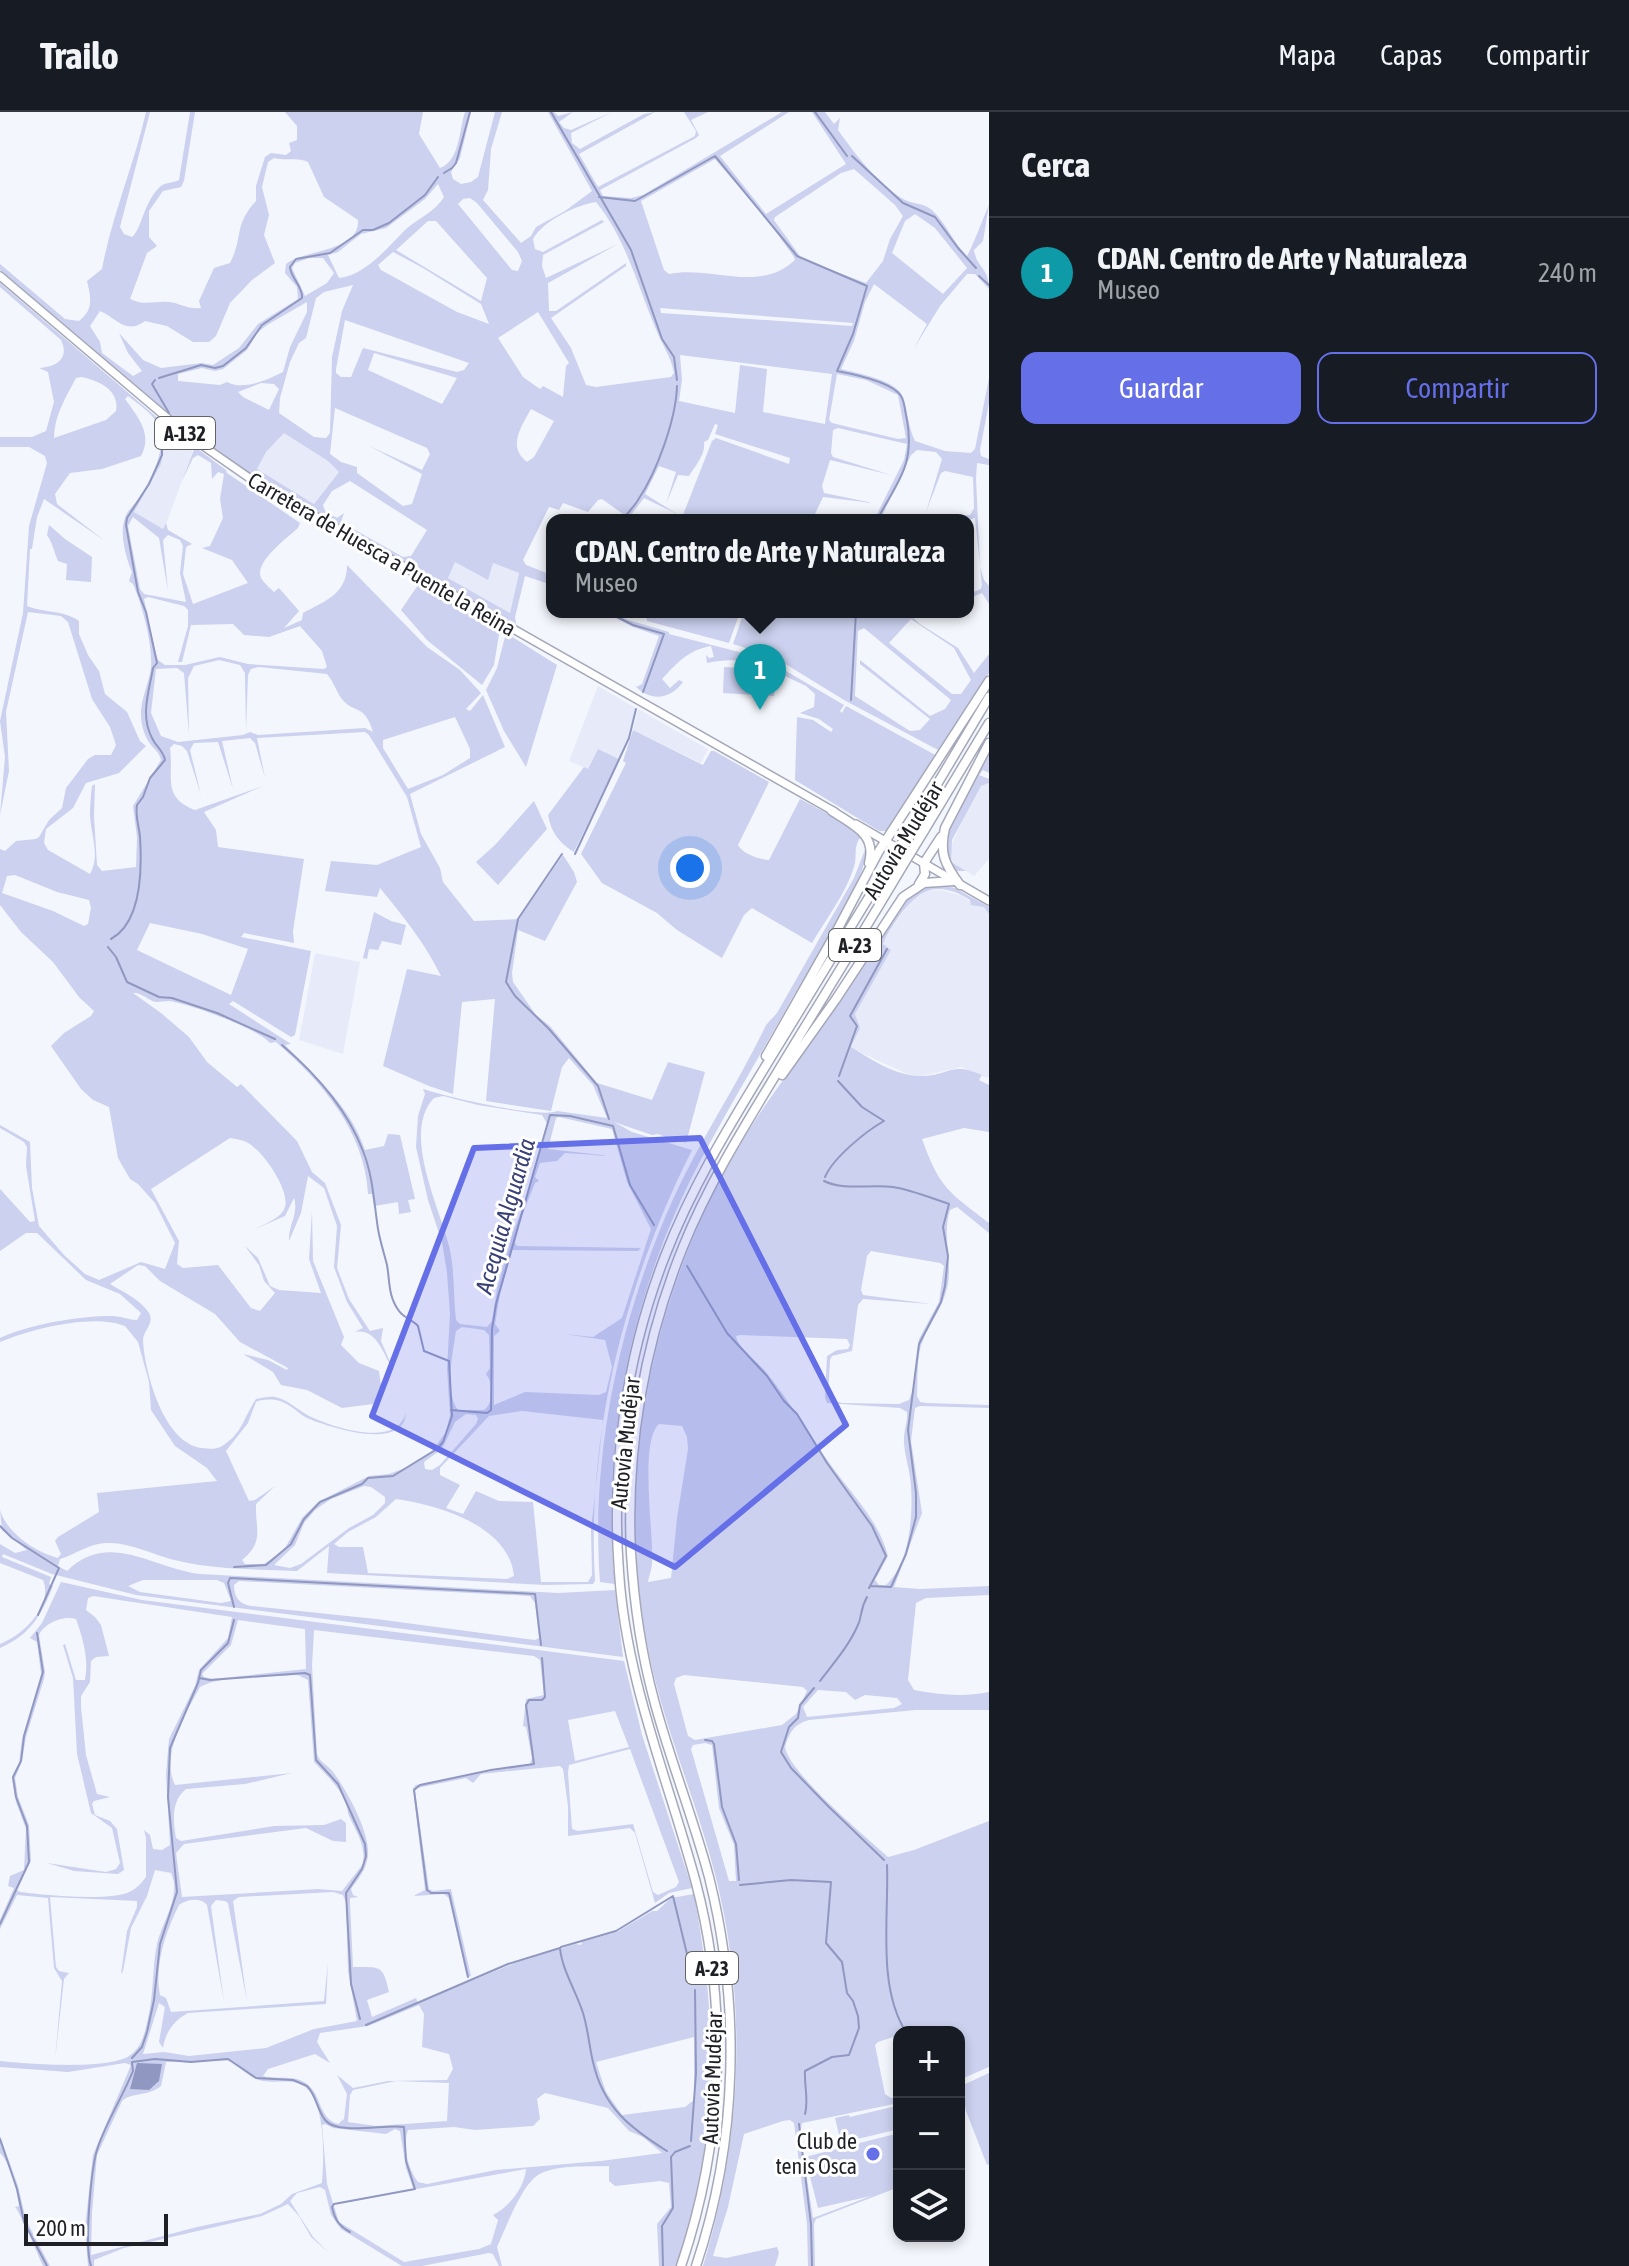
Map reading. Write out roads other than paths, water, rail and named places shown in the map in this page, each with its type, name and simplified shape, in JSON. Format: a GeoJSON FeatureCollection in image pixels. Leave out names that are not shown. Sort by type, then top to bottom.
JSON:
{"type":"FeatureCollection","features":[{"type":"Feature","properties":{"kind":"highway"},"geometry":{"type":"LineString","coordinates":[[756,1082],[755,1075],[867,874],[989,681]]}},
{"type":"Feature","properties":{"kind":"highway","name":"Autovía Mudéjar"},"geometry":{"type":"LineString","coordinates":[[681,2266],[698,2211],[711,2143],[717,2078],[716,2008],[709,1948],[696,1884],[628,1647],[621,1600],[617,1528],[624,1412],[641,1329],[663,1260],[686,1207],[756,1082],[989,697]]}},
{"type":"Feature","properties":{"kind":"highway","name":"Autovía Mudéjar"},"geometry":{"type":"LineString","coordinates":[[696,2266],[711,2215],[724,2145],[731,2073],[728,1993],[721,1934],[708,1876],[648,1678],[635,1599],[630,1529],[635,1440],[644,1380],[660,1315],[683,1247],[708,1193],[989,723]]}},
{"type":"Feature","properties":{"kind":"highway"},"geometry":{"type":"LineString","coordinates":[[774,1079],[779,1078],[828,1011],[898,903],[918,885],[925,874],[924,863],[989,743]]}},
{"type":"Feature","properties":{"kind":"highway"},"geometry":{"type":"LineString","coordinates":[[832,811],[868,837],[871,850],[867,874]]}},
{"type":"Feature","properties":{"kind":"highway"},"geometry":{"type":"LineString","coordinates":[[945,828],[943,858],[957,883]]}},
{"type":"Feature","properties":{"kind":"highway"},"geometry":{"type":"LineString","coordinates":[[918,885],[932,880],[957,883]]}},
{"type":"Feature","properties":{"kind":"main road","name":"Carretera de Huesca a Puente la Reina"},"geometry":{"type":"LineString","coordinates":[[0,276],[186,434],[255,482],[957,883]]}},
{"type":"Feature","properties":{"kind":"main road","name":"A-132"},"geometry":{"type":"LineString","coordinates":[[957,883],[989,901]]}},
{"type":"Feature","properties":{"kind":"waterway"},"geometry":{"type":"LineString","coordinates":[[444,173],[456,163],[470,112]]}},
{"type":"Feature","properties":{"kind":"waterway","name":"Acequia Alguardia"},"geometry":{"type":"LineString","coordinates":[[551,112],[631,250],[662,339],[674,357],[677,380]]}},
{"type":"Feature","properties":{"kind":"waterway"},"geometry":{"type":"LineString","coordinates":[[815,112],[847,156]]}},
{"type":"Feature","properties":{"kind":"waterway"},"geometry":{"type":"LineString","coordinates":[[599,197],[635,201],[715,156],[797,256],[867,286],[853,334],[837,371],[872,379],[896,391],[903,401],[909,436],[906,462],[880,514]]}},
{"type":"Feature","properties":{"kind":"waterway"},"geometry":{"type":"LineString","coordinates":[[852,156],[903,203],[935,217],[976,268]]}},
{"type":"Feature","properties":{"kind":"waterway"},"geometry":{"type":"LineString","coordinates":[[159,378],[201,365],[223,366],[246,348],[262,325],[302,298],[290,267],[296,259],[330,253],[363,230],[373,230],[389,223],[425,195],[438,177]]}},
{"type":"Feature","properties":{"kind":"waterway"},"geometry":{"type":"LineString","coordinates":[[979,276],[989,285]]}},
{"type":"Feature","properties":{"kind":"waterway"},"geometry":{"type":"LineString","coordinates":[[155,380],[152,384],[169,413]]}},
{"type":"Feature","properties":{"kind":"waterway","name":"Acequia Alguardia"},"geometry":{"type":"LineString","coordinates":[[628,514],[645,488],[658,460],[673,414],[677,386]]}},
{"type":"Feature","properties":{"kind":"waterway"},"geometry":{"type":"LineString","coordinates":[[111,939],[129,920],[138,893],[141,850],[137,805],[150,778],[165,760],[148,729],[148,695],[153,668],[157,663],[146,612],[138,592],[126,525],[162,455],[162,422]]}},
{"type":"Feature","properties":{"kind":"waterway","name":"Acequia Alguardia"},"geometry":{"type":"LineString","coordinates":[[619,618],[664,634],[643,692]]}},
{"type":"Feature","properties":{"kind":"waterway"},"geometry":{"type":"LineString","coordinates":[[851,700],[856,618]]}},
{"type":"Feature","properties":{"kind":"waterway","name":"Acequia Alguardia"},"geometry":{"type":"LineString","coordinates":[[575,854],[629,738],[636,709]]}},
{"type":"Feature","properties":{"kind":"waterway","name":"Acequia Alguardia"},"geometry":{"type":"LineString","coordinates":[[562,854],[518,919],[506,982],[515,996],[549,1029],[598,1086],[609,1119]]}},
{"type":"Feature","properties":{"kind":"waterway"},"geometry":{"type":"LineString","coordinates":[[108,947],[127,982],[159,997],[172,998],[217,1013],[275,1039]]}},
{"type":"Feature","properties":{"kind":"waterway"},"geometry":{"type":"LineString","coordinates":[[839,1076],[857,1026],[850,1016],[887,949]]}},
{"type":"Feature","properties":{"kind":"waterway"},"geometry":{"type":"LineString","coordinates":[[234,1567],[266,1565],[291,1544],[304,1519],[320,1502],[362,1484],[368,1478],[393,1476],[437,1449],[443,1442],[452,1416],[449,1361],[424,1351],[418,1326],[401,1313],[393,1300],[363,1151],[329,1093],[282,1045]]}},
{"type":"Feature","properties":{"kind":"waterway"},"geometry":{"type":"LineString","coordinates":[[825,1177],[851,1146],[884,1121],[862,1107],[838,1081]]}},
{"type":"Feature","properties":{"kind":"waterway","name":"Acequia Alguardia"},"geometry":{"type":"LineString","coordinates":[[451,1410],[487,1413],[491,1410],[492,1329],[496,1304],[550,1115],[570,1116],[613,1126],[630,1185],[654,1225]]}},
{"type":"Feature","properties":{"kind":"waterway"},"geometry":{"type":"LineString","coordinates":[[824,1181],[849,1187],[893,1187],[949,1204],[943,1227],[948,1256],[945,1286],[941,1302],[919,1344],[908,1430],[916,1517],[906,1554],[891,1587],[870,1586]]}},
{"type":"Feature","properties":{"kind":"waterway","name":"Acequia Alguardia"},"geometry":{"type":"LineString","coordinates":[[687,1266],[727,1333],[797,1414],[872,1526],[886,1556],[869,1588]]}},
{"type":"Feature","properties":{"kind":"waterway"},"geometry":{"type":"LineString","coordinates":[[0,1526],[12,1538],[59,1568],[38,1615]]}},
{"type":"Feature","properties":{"kind":"waterway","name":"Acequia Alguardia"},"geometry":{"type":"LineString","coordinates":[[234,1607],[228,1583],[230,1578],[535,1594],[541,1645]]}},
{"type":"Feature","properties":{"kind":"waterway","name":"Acequia Alguardia"},"geometry":{"type":"LineString","coordinates":[[820,1681],[853,1634],[867,1597]]}},
{"type":"Feature","properties":{"kind":"waterway"},"geometry":{"type":"LineString","coordinates":[[132,2058],[142,2047],[147,2032],[160,1944],[177,1892],[168,1797],[170,1748],[201,1670],[228,1643],[234,1620]]}},
{"type":"Feature","properties":{"kind":"waterway"},"geometry":{"type":"LineString","coordinates":[[0,1924],[29,1862],[27,1826],[16,1797],[13,1777],[21,1761],[24,1736],[43,1672],[37,1633]]}},
{"type":"Feature","properties":{"kind":"waterway","name":"Acequia Alguardia"},"geometry":{"type":"LineString","coordinates":[[468,1977],[449,1893],[431,1893],[427,1890],[414,1790],[420,1785],[534,1764],[526,1705],[529,1700],[545,1697],[542,1658]]}},
{"type":"Feature","properties":{"kind":"waterway"},"geometry":{"type":"LineString","coordinates":[[199,1678],[310,1675],[316,1760],[338,1784],[365,1844],[366,1856],[362,1869],[346,1893],[351,1984],[360,2019]]}},
{"type":"Feature","properties":{"kind":"waterway","name":"Acequia Alguardia"},"geometry":{"type":"LineString","coordinates":[[814,1688],[800,1705],[798,1718],[789,1727],[781,1752],[791,1768],[884,1860]]}},
{"type":"Feature","properties":{"kind":"waterway"},"geometry":{"type":"LineString","coordinates":[[705,1740],[714,1744],[722,1807],[736,1844],[739,1880]]}},
{"type":"Feature","properties":{"kind":"waterway","name":"Acequia Alguardia"},"geometry":{"type":"LineString","coordinates":[[887,1865],[888,1973],[891,1994],[903,2026]]}},
{"type":"Feature","properties":{"kind":"waterway"},"geometry":{"type":"LineString","coordinates":[[740,1885],[791,1880],[831,1882],[826,1943],[842,1962],[847,1993],[853,2001],[859,2028],[849,2055],[832,2057],[805,2071],[805,2114]]}},
{"type":"Feature","properties":{"kind":"waterway","name":"Acequia Alguardia"},"geometry":{"type":"LineString","coordinates":[[561,1947],[616,1931],[673,1896],[694,1983]]}},
{"type":"Feature","properties":{"kind":"waterway","name":"Acequia Alguardia"},"geometry":{"type":"LineString","coordinates":[[366,2025],[508,1964],[560,1948],[583,2013],[593,2062],[604,2092],[630,2125],[667,2151]]}},
{"type":"Feature","properties":{"kind":"waterway","name":"Acequia Alguardia"},"geometry":{"type":"LineString","coordinates":[[691,2141],[696,2073],[695,1990]]}},
{"type":"Feature","properties":{"kind":"waterway"},"geometry":{"type":"LineString","coordinates":[[132,2062],[228,2059],[256,2078],[293,2080],[307,2086],[323,2117],[332,2125],[352,2128],[404,2127],[406,2161],[415,2189],[334,2204],[336,2219],[350,2232]]}},
{"type":"Feature","properties":{"kind":"waterway"},"geometry":{"type":"LineString","coordinates":[[91,2266],[88,2226],[97,2150],[133,2071],[132,2063]]}},
{"type":"Feature","properties":{"kind":"waterway"},"geometry":{"type":"LineString","coordinates":[[799,2124],[811,2224],[812,2266]]}},
{"type":"Feature","properties":{"kind":"waterway"},"geometry":{"type":"LineString","coordinates":[[0,2139],[17,2189],[24,2222],[47,2266]]}},
{"type":"Feature","properties":{"kind":"waterway","name":"Acequia Alguardia"},"geometry":{"type":"LineString","coordinates":[[663,2266],[662,2226],[673,2208],[671,2157],[690,2146]]}},
{"type":"Feature","properties":{"kind":"place","name":"CDAN. Centro de Arte y Naturaleza"},"geometry":{"type":"Point","coordinates":[760,710]}},
{"type":"Feature","properties":{"kind":"place","name":"Club de tenis Osca"},"geometry":{"type":"Point","coordinates":[873,2154]}}]}
